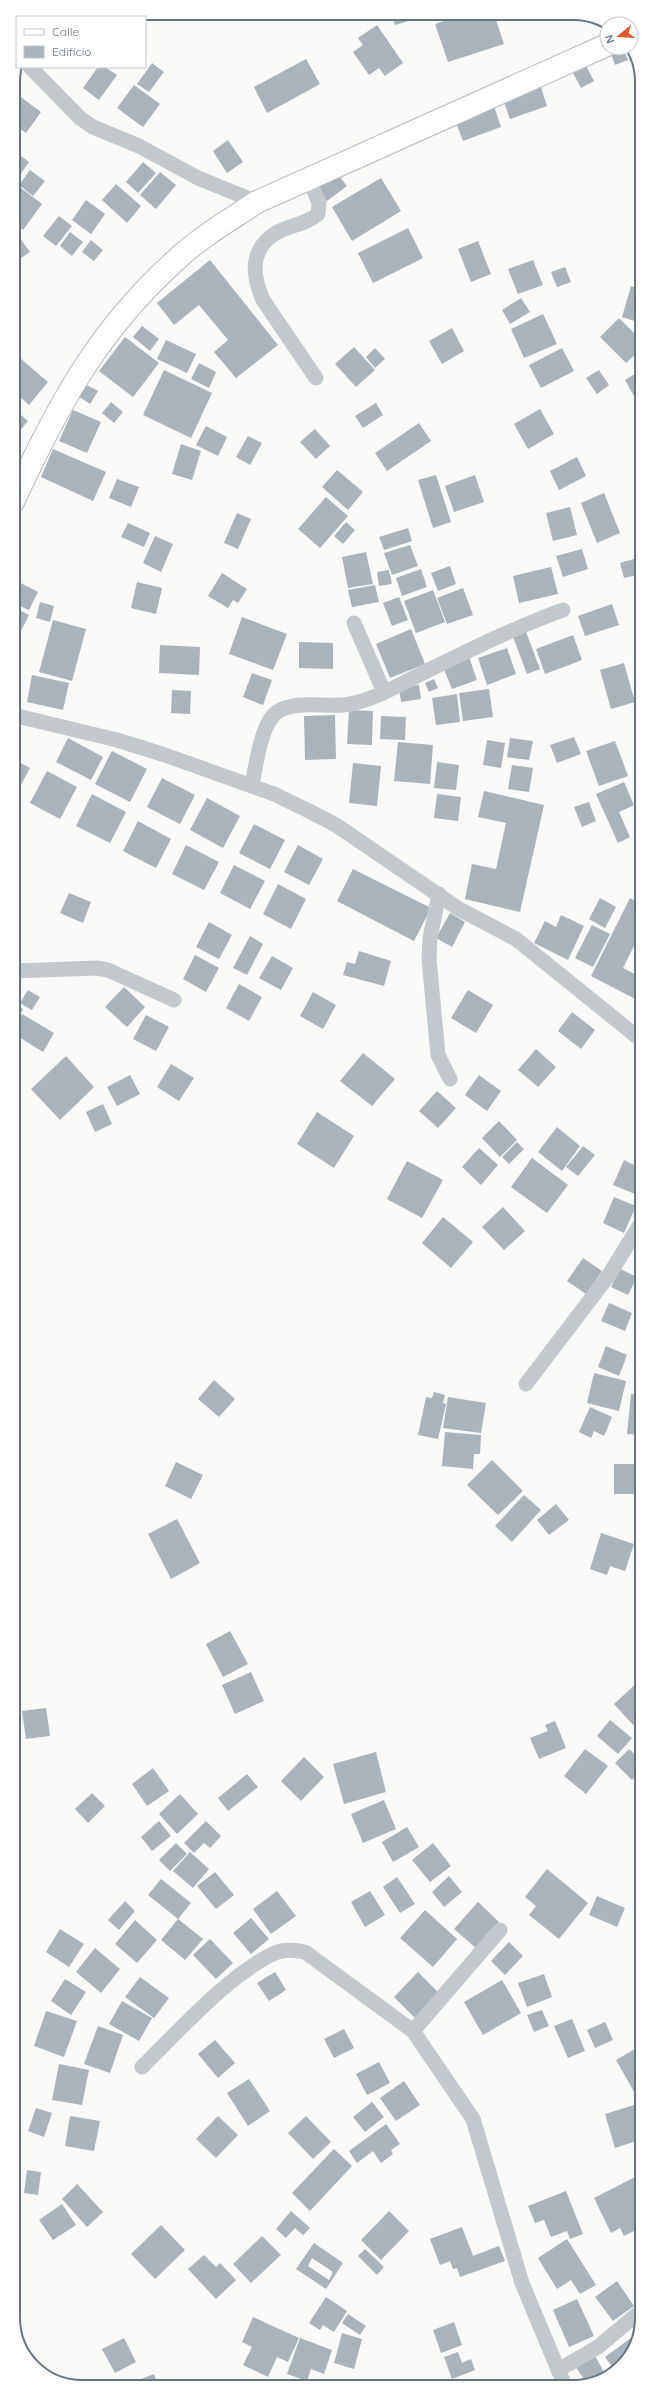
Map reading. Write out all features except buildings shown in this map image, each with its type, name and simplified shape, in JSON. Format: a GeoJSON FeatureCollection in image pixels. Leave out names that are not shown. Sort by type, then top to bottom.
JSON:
{"type":"FeatureCollection","features":[{"type":"Feature","properties":{"kind":"main road"},"geometry":{"type":"LineString","coordinates":[[20,487],[44,434],[71,385],[106,334],[176,259],[216,228],[257,202],[599,49]]}},
{"type":"Feature","properties":{"kind":"street"},"geometry":{"type":"LineString","coordinates":[[31,68],[80,118],[93,127],[140,146],[198,178],[257,202]]}},
{"type":"Feature","properties":{"kind":"street"},"geometry":{"type":"LineString","coordinates":[[309,178],[319,204],[318,214],[273,235],[258,256],[254,270],[257,286],[264,300],[316,378]]}},
{"type":"Feature","properties":{"kind":"street"},"geometry":{"type":"LineString","coordinates":[[252,785],[264,732],[268,723],[278,712],[293,706],[340,706],[356,703],[384,692],[522,625],[563,610]]}},
{"type":"Feature","properties":{"kind":"street"},"geometry":{"type":"LineString","coordinates":[[354,622],[384,692]]}},
{"type":"Feature","properties":{"kind":"street"},"geometry":{"type":"LineString","coordinates":[[20,717],[118,740],[252,785],[274,794],[336,825],[459,908],[516,939],[635,1035]]}},
{"type":"Feature","properties":{"kind":"street"},"geometry":{"type":"LineString","coordinates":[[439,894],[430,938],[429,959],[438,1055],[450,1079]]}},
{"type":"Feature","properties":{"kind":"street"},"geometry":{"type":"LineString","coordinates":[[20,971],[97,968],[108,970],[174,1000]]}},
{"type":"Feature","properties":{"kind":"street"},"geometry":{"type":"LineString","coordinates":[[526,1384],[609,1275],[635,1233]]}},
{"type":"Feature","properties":{"kind":"street"},"geometry":{"type":"LineString","coordinates":[[412,2031],[500,1930]]}},
{"type":"Feature","properties":{"kind":"street"},"geometry":{"type":"LineString","coordinates":[[142,2066],[237,1977],[276,1952],[293,1949],[305,1952],[397,2017],[412,2031],[473,2119],[522,2283],[562,2380]]}},
{"type":"Feature","properties":{"kind":"street"},"geometry":{"type":"LineString","coordinates":[[558,2370],[598,2347],[635,2316]]}}]}
